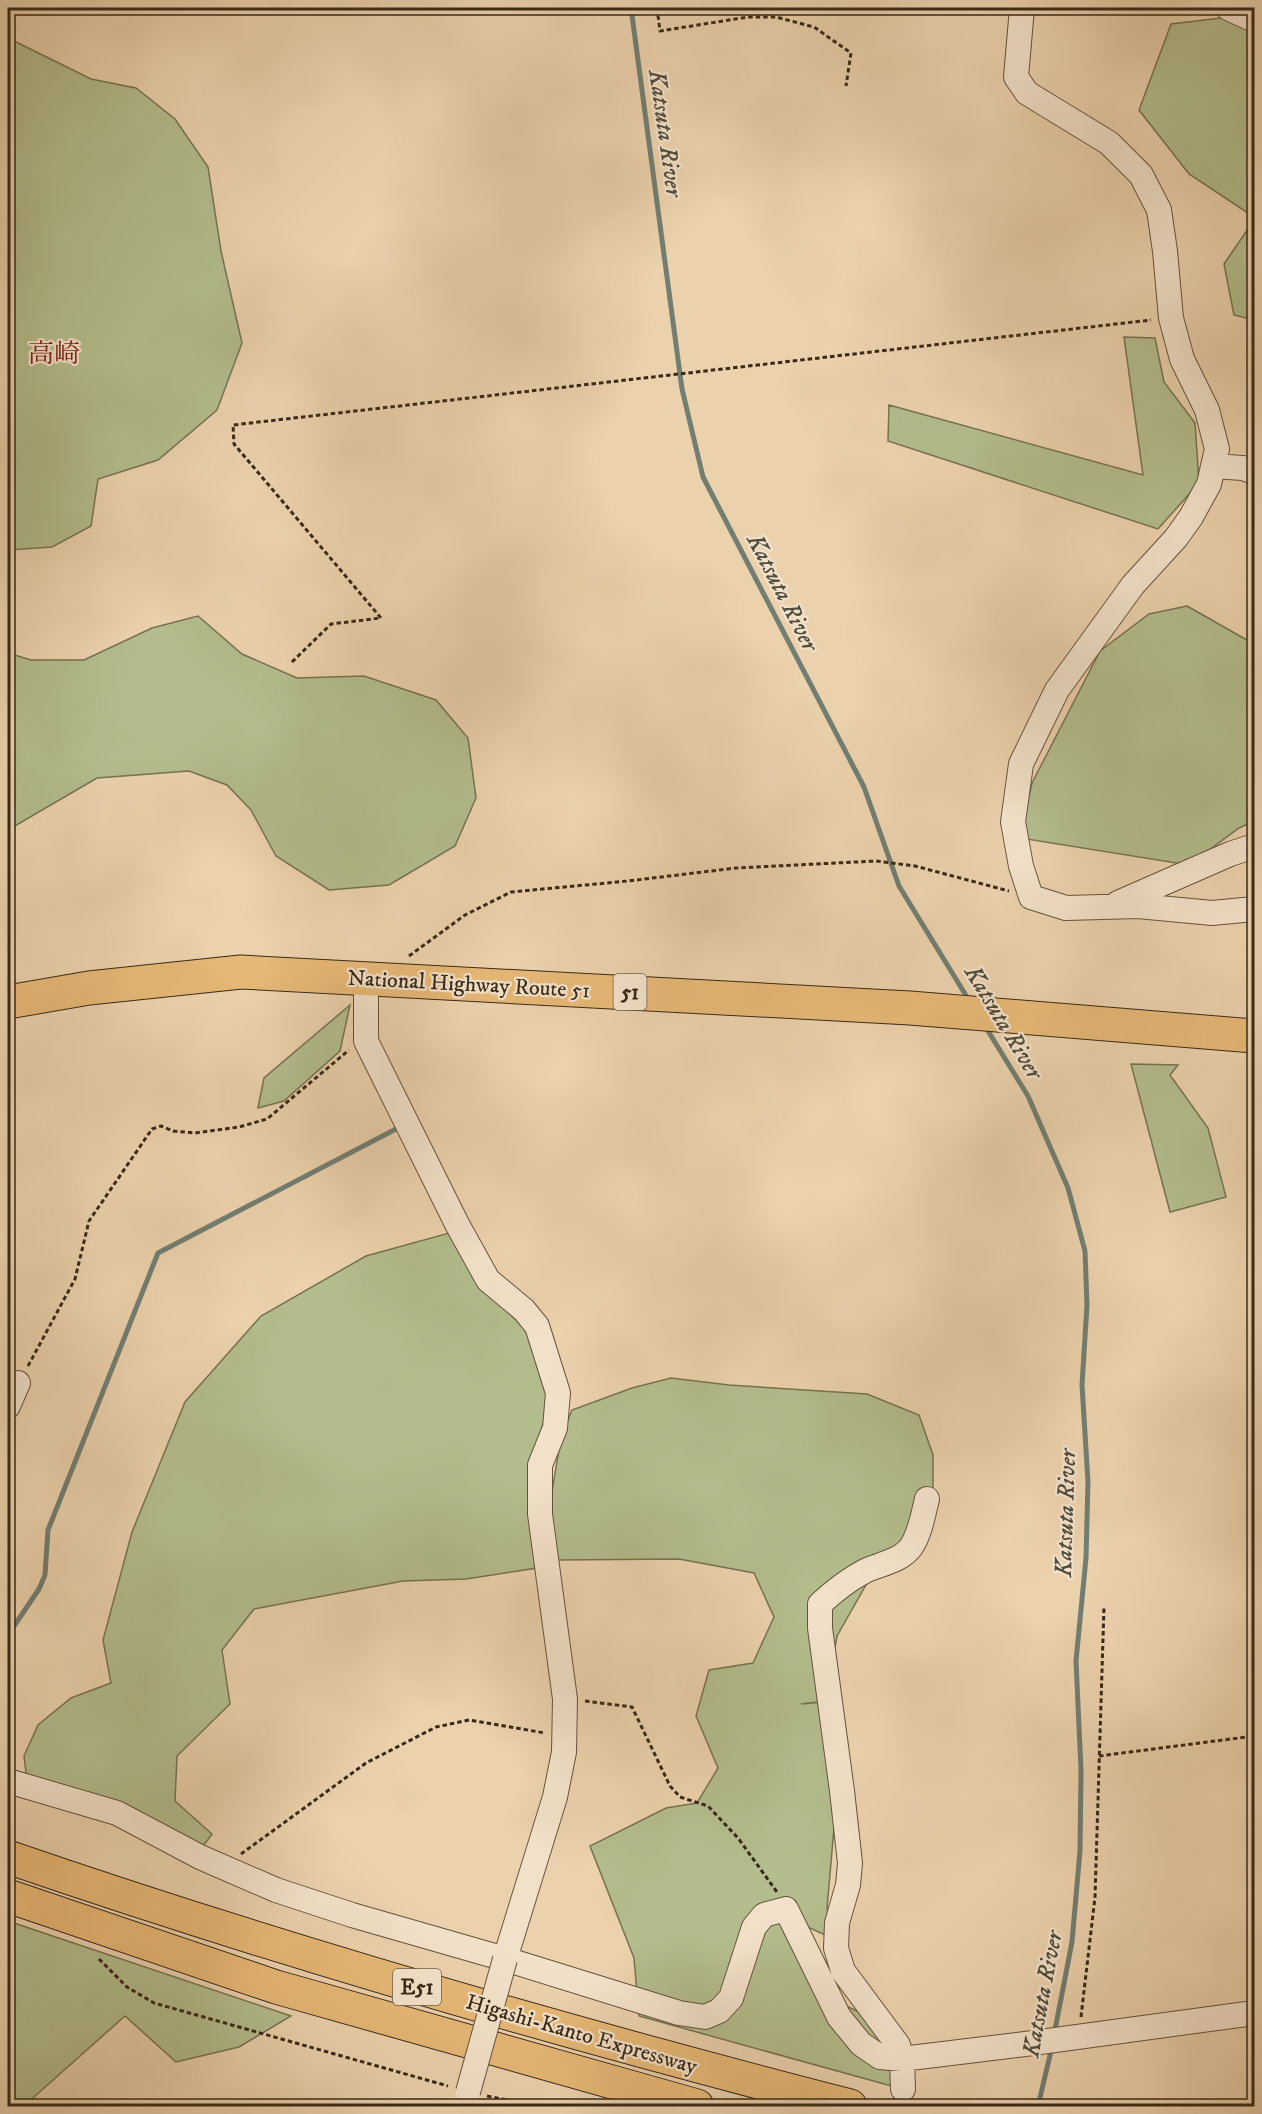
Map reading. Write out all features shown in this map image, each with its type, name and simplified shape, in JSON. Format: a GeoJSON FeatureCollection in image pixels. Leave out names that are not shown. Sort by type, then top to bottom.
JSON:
{"type":"FeatureCollection","features":[{"type":"Feature","properties":{"kind":"highway","name":"National Highway Route 51"},"geometry":{"type":"LineString","coordinates":[[8,1002],[89,988],[241,972],[910,1008],[1254,1036]]}},
{"type":"Feature","properties":{"kind":"highway","name":"Higashi-Kanto Expressway"},"geometry":{"type":"LineString","coordinates":[[8,1857],[117,1894],[393,1980],[841,2104]]}},
{"type":"Feature","properties":{"kind":"highway","name":"Higashi-Kanto Expressway"},"geometry":{"type":"LineString","coordinates":[[8,1896],[276,1988],[697,2106]]}},
{"type":"Feature","properties":{"kind":"street"},"geometry":{"type":"LineString","coordinates":[[1022,8],[1016,77],[1027,93],[1109,143],[1141,175],[1159,210],[1171,318],[1182,358],[1207,410],[1217,449],[1209,484],[1191,517],[1176,538],[1134,585],[1057,690],[1021,764],[1013,822],[1021,866],[1031,897],[1066,908],[1138,906],[1212,913],[1254,909]]}},
{"type":"Feature","properties":{"kind":"street"},"geometry":{"type":"LineString","coordinates":[[1228,8],[1254,21]]}},
{"type":"Feature","properties":{"kind":"street"},"geometry":{"type":"LineString","coordinates":[[1214,466],[1243,468],[1254,472]]}},
{"type":"Feature","properties":{"kind":"street"},"geometry":{"type":"LineString","coordinates":[[1108,907],[1230,854],[1254,846]]}},
{"type":"Feature","properties":{"kind":"street"},"geometry":{"type":"LineString","coordinates":[[366,977],[366,1041],[457,1224],[488,1280],[524,1310],[537,1326],[558,1393],[555,1428],[540,1465],[540,1514],[565,1699],[564,1752],[555,1797],[505,1959],[466,2099]]}},
{"type":"Feature","properties":{"kind":"street"},"geometry":{"type":"LineString","coordinates":[[8,1406],[18,1383]]}},
{"type":"Feature","properties":{"kind":"street"},"geometry":{"type":"LineString","coordinates":[[903,2089],[902,2059],[898,2045],[843,1971],[836,1948],[837,1923],[848,1885],[850,1863],[820,1628],[820,1604],[837,1588],[899,1557],[910,1549],[917,1535],[927,1499]]}},
{"type":"Feature","properties":{"kind":"street"},"geometry":{"type":"LineString","coordinates":[[8,1781],[117,1814],[200,1857],[276,1890],[679,2013],[705,2017],[718,2011],[731,1998],[754,1927],[764,1915],[786,1909],[839,2017],[861,2044],[880,2056],[902,2059],[1254,2013]]}},
{"type":"Feature","properties":{"kind":"path"},"geometry":{"type":"LineString","coordinates":[[657,8],[660,31],[748,17],[776,16],[814,27],[851,53],[846,86]]}},
{"type":"Feature","properties":{"kind":"path"},"geometry":{"type":"LineString","coordinates":[[292,662],[331,624],[381,618],[234,444],[233,425],[1171,318]]}},
{"type":"Feature","properties":{"kind":"path"},"geometry":{"type":"LineString","coordinates":[[408,957],[465,915],[511,892],[736,868],[884,862],[915,866],[1031,897]]}},
{"type":"Feature","properties":{"kind":"path"},"geometry":{"type":"LineString","coordinates":[[18,1383],[75,1279],[89,1221],[152,1130],[161,1126],[173,1131],[195,1133],[239,1127],[267,1119],[366,1036]]}},
{"type":"Feature","properties":{"kind":"path"},"geometry":{"type":"LineString","coordinates":[[1079,2036],[1095,1898],[1104,1606]]}},
{"type":"Feature","properties":{"kind":"path"},"geometry":{"type":"LineString","coordinates":[[565,1699],[632,1707],[670,1786],[680,1797],[708,1806],[738,1838],[773,1884],[786,1909]]}},
{"type":"Feature","properties":{"kind":"path"},"geometry":{"type":"LineString","coordinates":[[224,1867],[343,1778],[366,1763],[436,1726],[469,1720],[564,1737]]}},
{"type":"Feature","properties":{"kind":"path"},"geometry":{"type":"LineString","coordinates":[[1098,1756],[1254,1736]]}},
{"type":"Feature","properties":{"kind":"path"},"geometry":{"type":"LineString","coordinates":[[99,1959],[127,1987],[154,2003],[466,2099],[537,2106]]}},
{"type":"Feature","properties":{"kind":"green space"},"geometry":{"type":"Polygon","coordinates":[[[1254,14],[1254,217],[1189,174],[1139,110],[1171,24],[1254,14]]]}},
{"type":"Feature","properties":{"kind":"green space"},"geometry":{"type":"Polygon","coordinates":[[[8,38],[91,79],[136,88],[175,119],[208,167],[221,251],[242,343],[217,410],[158,460],[98,479],[91,526],[52,547],[8,550],[8,38]]]}},
{"type":"Feature","properties":{"kind":"green space"},"geometry":{"type":"Polygon","coordinates":[[[1254,220],[1254,320],[1234,315],[1224,264],[1254,220]]]}},
{"type":"Feature","properties":{"kind":"green space"},"geometry":{"type":"Polygon","coordinates":[[[1124,337],[1155,338],[1164,382],[1195,423],[1199,483],[1158,529],[888,441],[889,405],[1143,475],[1124,337]]]}},
{"type":"Feature","properties":{"kind":"green space"},"geometry":{"type":"Polygon","coordinates":[[[1187,606],[1254,644],[1254,821],[1239,828],[1189,865],[1020,838],[1032,783],[1100,651],[1149,614],[1187,606]]]}},
{"type":"Feature","properties":{"kind":"green space"},"geometry":{"type":"Polygon","coordinates":[[[198,616],[242,654],[297,678],[364,676],[436,700],[468,738],[476,798],[455,846],[389,885],[329,890],[276,856],[251,810],[227,785],[189,771],[97,778],[8,830],[8,653],[31,660],[84,660],[152,628],[198,616]]]}},
{"type":"Feature","properties":{"kind":"green space"},"geometry":{"type":"Polygon","coordinates":[[[350,1005],[340,1051],[284,1101],[258,1108],[264,1078],[350,1005]]]}},
{"type":"Feature","properties":{"kind":"green space"},"geometry":{"type":"Polygon","coordinates":[[[1131,1064],[1178,1065],[1170,1075],[1208,1128],[1226,1197],[1170,1212],[1131,1064]]]}},
{"type":"Feature","properties":{"kind":"green space"},"geometry":{"type":"Polygon","coordinates":[[[449,1233],[491,1297],[534,1336],[550,1396],[533,1463],[537,1568],[466,1579],[403,1581],[254,1609],[222,1650],[230,1704],[177,1756],[175,1801],[212,1834],[200,1850],[27,1780],[24,1756],[38,1725],[71,1698],[111,1683],[103,1640],[132,1532],[185,1402],[261,1316],[366,1256],[449,1233]]]}},
{"type":"Feature","properties":{"kind":"green space"},"geometry":{"type":"Polygon","coordinates":[[[671,1378],[729,1385],[867,1394],[919,1415],[933,1455],[933,1495],[909,1544],[875,1569],[837,1636],[826,1701],[801,1704],[824,1702],[837,1794],[827,1908],[834,1939],[786,1917],[829,1998],[887,2025],[895,2087],[639,2016],[634,1958],[590,1846],[666,1808],[697,1803],[718,1768],[696,1716],[709,1670],[753,1663],[774,1617],[754,1573],[679,1559],[557,1560],[550,1504],[561,1437],[572,1410],[632,1388],[671,1378]]]}},
{"type":"Feature","properties":{"kind":"green space"},"geometry":{"type":"Polygon","coordinates":[[[8,1921],[291,2016],[239,2047],[176,2062],[125,2016],[34,2097],[21,2106],[8,2106],[8,1921]]]}},
{"type":"Feature","properties":{"kind":"waterway","name":"Katsuta River"},"geometry":{"type":"LineString","coordinates":[[631,8],[682,389],[703,477],[864,787],[899,886],[970,1002]]}},
{"type":"Feature","properties":{"kind":"waterway","name":"Katsuta River"},"geometry":{"type":"LineString","coordinates":[[985,1026],[1028,1096],[1068,1188],[1085,1251],[1087,1305],[1082,1385],[1088,1482],[1086,1558],[1076,1661],[1081,1770],[1080,1851],[1072,1942],[1054,2035]]}},
{"type":"Feature","properties":{"kind":"waterway"},"geometry":{"type":"LineString","coordinates":[[8,1635],[39,1589],[45,1575],[48,1530],[158,1253],[396,1129]]}},
{"type":"Feature","properties":{"kind":"waterway","name":"Katsuta River"},"geometry":{"type":"LineString","coordinates":[[1038,2106],[1052,2047]]}},
{"type":"Feature","properties":{"kind":"district","name":"高崎"},"geometry":{"type":"Point","coordinates":[54,353]}}]}
